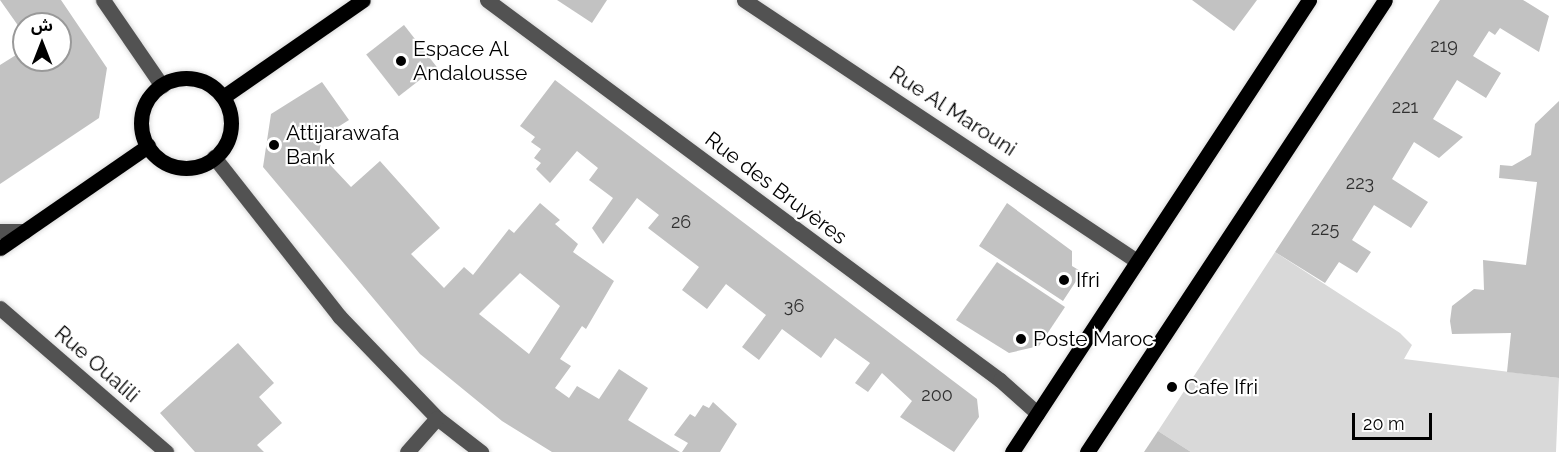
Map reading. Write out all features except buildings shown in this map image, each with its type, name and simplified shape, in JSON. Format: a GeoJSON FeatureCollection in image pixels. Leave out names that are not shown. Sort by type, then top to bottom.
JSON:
{"type":"FeatureCollection","features":[{"type":"Feature","properties":{"kind":"main road"},"geometry":{"type":"LineString","coordinates":[[223,97],[363,0]]}},
{"type":"Feature","properties":{"kind":"main road"},"geometry":{"type":"LineString","coordinates":[[1012,452],[1309,0]]}},
{"type":"Feature","properties":{"kind":"main road"},"geometry":{"type":"LineString","coordinates":[[1087,452],[1384,0]]}},
{"type":"Feature","properties":{"kind":"main road"},"geometry":{"type":"LineString","coordinates":[[194,79],[223,97],[231,129],[214,158],[179,167],[148,147],[142,113],[162,86],[194,79]]}},
{"type":"Feature","properties":{"kind":"main road"},"geometry":{"type":"LineString","coordinates":[[0,248],[148,147]]}},
{"type":"Feature","properties":{"kind":"street"},"geometry":{"type":"LineString","coordinates":[[103,0],[162,86]]}},
{"type":"Feature","properties":{"kind":"street","name":"Rue des Bruyères"},"geometry":{"type":"LineString","coordinates":[[487,0],[1000,380],[1037,413]]}},
{"type":"Feature","properties":{"kind":"street","name":"Rue Al Marouni"},"geometry":{"type":"LineString","coordinates":[[744,0],[1137,261]]}},
{"type":"Feature","properties":{"kind":"street"},"geometry":{"type":"LineString","coordinates":[[214,158],[320,294],[437,418],[481,452]]}},
{"type":"Feature","properties":{"kind":"street"},"geometry":{"type":"LineString","coordinates":[[0,231],[25,231]]}},
{"type":"Feature","properties":{"kind":"street","name":"Rue Oualili"},"geometry":{"type":"LineString","coordinates":[[0,308],[166,452]]}},
{"type":"Feature","properties":{"kind":"street"},"geometry":{"type":"LineString","coordinates":[[406,452],[437,418]]}},
{"type":"Feature","properties":{"kind":"shaded area"},"geometry":{"type":"Polygon","coordinates":[[[1275,252],[1400,333],[1412,345],[1404,359],[1559,378],[1556,452],[1191,452],[1158,431],[1275,252]]]}},
{"type":"Feature","properties":{"kind":"place","name":"Espace Al Andalousse"},"geometry":{"type":"Point","coordinates":[401,61]}},
{"type":"Feature","properties":{"kind":"place","name":"Attijarawafa Bank"},"geometry":{"type":"Point","coordinates":[274,145]}},
{"type":"Feature","properties":{"kind":"place","name":"Ifri"},"geometry":{"type":"Point","coordinates":[1064,280]}},
{"type":"Feature","properties":{"kind":"place","name":"Poste Maroc"},"geometry":{"type":"Point","coordinates":[1021,339]}},
{"type":"Feature","properties":{"kind":"place","name":"Cafe Ifri"},"geometry":{"type":"Point","coordinates":[1172,387]}}]}
